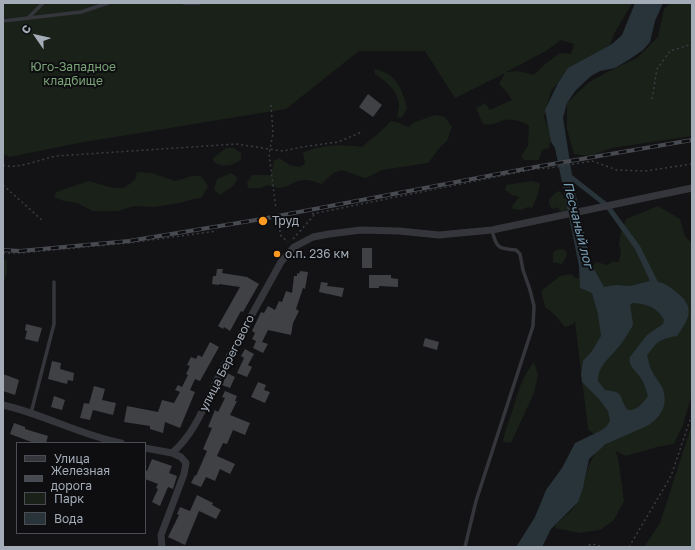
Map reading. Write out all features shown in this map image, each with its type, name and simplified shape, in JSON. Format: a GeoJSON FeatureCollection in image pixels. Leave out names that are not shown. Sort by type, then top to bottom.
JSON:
{"type":"FeatureCollection","features":[{"type":"Feature","properties":{"kind":"street"},"geometry":{"type":"LineString","coordinates":[[492,230],[692,188]]}},
{"type":"Feature","properties":{"kind":"street","name":"улица Берегового"},"geometry":{"type":"LineString","coordinates":[[172,453],[183,444],[199,418],[221,372],[281,262],[294,247],[313,237],[361,230],[438,234],[492,230]]}},
{"type":"Feature","properties":{"kind":"street"},"geometry":{"type":"LineString","coordinates":[[3,405],[32,413],[101,439],[116,442]]}},
{"type":"Feature","properties":{"kind":"street"},"geometry":{"type":"LineString","coordinates":[[146,448],[172,453],[181,457],[186,463],[184,474],[162,535],[162,547]]}},
{"type":"Feature","properties":{"kind":"lane"},"geometry":{"type":"LineString","coordinates":[[29,18],[43,3]]}},
{"type":"Feature","properties":{"kind":"lane"},"geometry":{"type":"LineString","coordinates":[[3,21],[81,12],[108,3]]}},
{"type":"Feature","properties":{"kind":"lane"},"geometry":{"type":"LineString","coordinates":[[184,3],[197,3]]}},
{"type":"Feature","properties":{"kind":"lane"},"geometry":{"type":"LineString","coordinates":[[465,547],[476,501],[533,326],[534,306],[523,270],[520,254],[516,250],[506,250],[498,247],[494,242],[492,230]]}},
{"type":"Feature","properties":{"kind":"lane"},"geometry":{"type":"LineString","coordinates":[[32,413],[54,324],[54,282]]}},
{"type":"Feature","properties":{"kind":"path"},"geometry":{"type":"LineString","coordinates":[[652,99],[657,69],[670,51],[692,44]]}},
{"type":"Feature","properties":{"kind":"path"},"geometry":{"type":"LineString","coordinates":[[271,105],[273,133],[269,149],[276,209]]}},
{"type":"Feature","properties":{"kind":"path"},"geometry":{"type":"LineString","coordinates":[[3,165],[18,167],[41,159],[56,156],[236,144],[283,151],[302,146],[338,142],[362,132]]}},
{"type":"Feature","properties":{"kind":"path"},"geometry":{"type":"LineString","coordinates":[[312,214],[534,169],[592,161],[617,170],[645,171],[692,164]]}},
{"type":"Feature","properties":{"kind":"path"},"geometry":{"type":"LineString","coordinates":[[3,185],[43,222]]}},
{"type":"Feature","properties":{"kind":"path"},"geometry":{"type":"LineString","coordinates":[[278,220],[280,236],[290,243],[316,213]]}},
{"type":"Feature","properties":{"kind":"path"},"geometry":{"type":"LineString","coordinates":[[3,253],[20,253],[129,244],[217,230]]}},
{"type":"Feature","properties":{"kind":"path"},"geometry":{"type":"LineString","coordinates":[[629,547],[670,476],[692,414]]}},
{"type":"Feature","properties":{"kind":"path"},"geometry":{"type":"LineString","coordinates":[[584,547],[592,544],[604,547]]}},
{"type":"Feature","properties":{"kind":"green space","name":"Юго-Западное кладбище"},"geometry":{"type":"Polygon","coordinates":[[[3,3],[632,3],[617,29],[610,45],[576,64],[563,76],[551,91],[544,117],[551,138],[549,148],[542,150],[539,160],[524,160],[521,156],[528,146],[529,126],[521,122],[510,120],[493,124],[483,124],[476,108],[485,103],[490,110],[512,100],[499,84],[505,73],[455,98],[425,51],[359,51],[286,109],[78,143],[10,157],[3,154],[3,3]],[[561,40],[546,51],[506,72],[519,71],[534,75],[560,53],[571,54],[574,44],[561,40]]]}},
{"type":"Feature","properties":{"kind":"green space"},"geometry":{"type":"Polygon","coordinates":[[[670,3],[692,3],[692,136],[612,148],[589,156],[574,154],[567,129],[567,103],[588,83],[637,58],[658,37],[664,9],[670,3]]]}},
{"type":"Feature","properties":{"kind":"green space"},"geometry":{"type":"Polygon","coordinates":[[[374,69],[391,76],[398,84],[407,108],[402,117],[397,117],[399,104],[396,94],[387,83],[375,74],[374,69]]]}},
{"type":"Feature","properties":{"kind":"green space"},"geometry":{"type":"Polygon","coordinates":[[[435,115],[445,117],[452,127],[447,141],[441,146],[428,163],[382,170],[366,178],[343,170],[334,173],[322,184],[310,180],[301,180],[279,188],[269,185],[260,188],[248,188],[247,183],[252,175],[271,175],[274,161],[279,158],[290,165],[299,167],[305,164],[303,153],[310,150],[324,146],[348,145],[362,147],[391,121],[408,127],[415,122],[435,115]]]}},
{"type":"Feature","properties":{"kind":"green space"},"geometry":{"type":"Polygon","coordinates":[[[226,148],[234,148],[241,153],[241,160],[228,166],[214,162],[213,158],[226,148]]]}},
{"type":"Feature","properties":{"kind":"green space"},"geometry":{"type":"Polygon","coordinates":[[[137,172],[152,173],[175,181],[192,176],[201,176],[208,186],[202,197],[155,207],[134,206],[118,211],[93,211],[77,203],[64,201],[54,197],[56,192],[89,181],[113,188],[124,188],[135,180],[137,172]]]}},
{"type":"Feature","properties":{"kind":"green space"},"geometry":{"type":"Polygon","coordinates":[[[231,173],[238,178],[233,186],[220,195],[214,189],[217,179],[231,173]]]}},
{"type":"Feature","properties":{"kind":"green space"},"geometry":{"type":"Polygon","coordinates":[[[531,181],[540,183],[538,194],[532,208],[528,207],[521,210],[513,209],[512,206],[519,197],[512,195],[505,190],[506,185],[531,181]]]}},
{"type":"Feature","properties":{"kind":"green space"},"geometry":{"type":"Polygon","coordinates":[[[560,191],[569,207],[565,212],[560,211],[557,207],[554,209],[550,207],[549,204],[549,200],[555,193],[560,191]]]}},
{"type":"Feature","properties":{"kind":"green space"},"geometry":{"type":"Polygon","coordinates":[[[658,206],[680,219],[685,236],[692,244],[692,394],[683,425],[674,444],[657,447],[626,456],[615,451],[618,457],[624,501],[614,520],[600,530],[579,533],[555,528],[556,524],[571,511],[578,501],[594,455],[607,445],[588,429],[575,321],[573,324],[565,327],[554,314],[545,307],[541,291],[560,276],[571,274],[577,279],[597,262],[607,265],[612,262],[619,262],[621,251],[619,244],[621,232],[626,219],[658,206]]]}},
{"type":"Feature","properties":{"kind":"green space"},"geometry":{"type":"Polygon","coordinates":[[[564,249],[567,253],[562,264],[553,262],[553,253],[556,250],[564,249]]]}},
{"type":"Feature","properties":{"kind":"green space"},"geometry":{"type":"Polygon","coordinates":[[[3,258],[7,261],[7,273],[3,283],[3,258]]]}},
{"type":"Feature","properties":{"kind":"green space"},"geometry":{"type":"Polygon","coordinates":[[[534,362],[538,375],[534,393],[511,443],[503,442],[519,388],[529,368],[534,362]]]}},
{"type":"Feature","properties":{"kind":"green space"},"geometry":{"type":"Polygon","coordinates":[[[692,424],[692,547],[644,547],[660,523],[692,424]]]}},
{"type":"Feature","properties":{"kind":"water","name":"Песчаный лог"},"geometry":{"type":"Polygon","coordinates":[[[635,3],[663,3],[655,21],[650,42],[643,50],[615,68],[600,71],[591,76],[576,90],[567,103],[563,118],[572,175],[609,204],[640,246],[658,282],[669,287],[686,302],[689,312],[688,317],[677,336],[667,338],[659,342],[647,356],[651,369],[664,393],[665,399],[661,413],[649,425],[606,444],[589,459],[583,488],[578,502],[551,529],[542,547],[516,547],[535,517],[546,490],[562,468],[575,443],[600,431],[606,427],[610,421],[608,411],[599,399],[582,382],[581,375],[583,361],[592,351],[601,336],[598,314],[592,293],[580,288],[579,266],[555,148],[551,142],[545,110],[558,83],[568,68],[612,44],[622,35],[635,3]],[[573,182],[591,264],[604,287],[616,285],[630,286],[650,281],[635,249],[605,207],[573,182]],[[633,303],[630,305],[633,323],[632,327],[622,343],[600,370],[598,381],[605,390],[619,394],[628,410],[637,408],[648,396],[643,382],[631,366],[629,360],[630,357],[647,335],[663,324],[664,320],[655,309],[643,304],[633,303]]]}},
{"type":"Feature","properties":{"kind":"building"},"geometry":{"type":"Polygon","coordinates":[[[368,94],[382,105],[373,117],[359,107],[368,94]]]}},
{"type":"Feature","properties":{"kind":"building"},"geometry":{"type":"Polygon","coordinates":[[[362,248],[372,248],[372,268],[362,268],[362,248]]]}},
{"type":"Feature","properties":{"kind":"building"},"geometry":{"type":"Polygon","coordinates":[[[217,269],[223,269],[222,273],[247,277],[259,284],[230,331],[224,327],[223,329],[218,326],[240,287],[212,284],[213,276],[216,276],[217,269]]]}},
{"type":"Feature","properties":{"kind":"building"},"geometry":{"type":"Polygon","coordinates":[[[300,271],[308,272],[305,289],[303,288],[296,309],[299,311],[293,323],[291,335],[268,330],[262,342],[268,344],[263,353],[253,348],[256,341],[252,339],[255,333],[252,331],[261,312],[264,313],[268,306],[275,310],[279,301],[282,302],[286,291],[292,293],[294,276],[297,276],[297,273],[299,274],[300,271]]]}},
{"type":"Feature","properties":{"kind":"building"},"geometry":{"type":"Polygon","coordinates":[[[369,275],[391,275],[391,278],[398,279],[398,287],[379,286],[379,288],[369,288],[369,275]]]}},
{"type":"Feature","properties":{"kind":"building"},"geometry":{"type":"Polygon","coordinates":[[[321,282],[328,283],[327,286],[344,288],[342,297],[319,292],[321,282]]]}},
{"type":"Feature","properties":{"kind":"building"},"geometry":{"type":"Polygon","coordinates":[[[26,324],[42,328],[38,342],[25,339],[27,331],[25,330],[26,324]]]}},
{"type":"Feature","properties":{"kind":"building"},"geometry":{"type":"Polygon","coordinates":[[[425,338],[439,342],[437,350],[423,346],[425,338]]]}},
{"type":"Feature","properties":{"kind":"building"},"geometry":{"type":"Polygon","coordinates":[[[210,342],[219,347],[200,381],[195,379],[190,390],[195,392],[180,428],[165,422],[163,433],[150,429],[150,426],[124,422],[127,406],[158,412],[162,400],[174,403],[180,392],[175,390],[178,385],[182,387],[188,375],[186,374],[190,366],[187,365],[191,357],[196,359],[198,355],[202,357],[210,342]]]}},
{"type":"Feature","properties":{"kind":"building"},"geometry":{"type":"Polygon","coordinates":[[[245,349],[254,354],[248,365],[252,367],[247,377],[237,373],[244,358],[241,356],[245,349]]]}},
{"type":"Feature","properties":{"kind":"building"},"geometry":{"type":"Polygon","coordinates":[[[52,361],[61,363],[60,369],[74,373],[73,381],[68,380],[67,384],[48,379],[52,361]]]}},
{"type":"Feature","properties":{"kind":"building"},"geometry":{"type":"Polygon","coordinates":[[[227,373],[235,377],[230,388],[222,385],[227,373]]]}},
{"type":"Feature","properties":{"kind":"building"},"geometry":{"type":"Polygon","coordinates":[[[3,374],[19,380],[15,395],[3,391],[3,374]]]}},
{"type":"Feature","properties":{"kind":"building"},"geometry":{"type":"Polygon","coordinates":[[[258,382],[266,385],[264,390],[270,392],[265,403],[251,397],[258,382]]]}},
{"type":"Feature","properties":{"kind":"building"},"geometry":{"type":"Polygon","coordinates":[[[94,386],[105,389],[102,400],[116,403],[113,415],[93,410],[90,420],[80,418],[84,403],[89,404],[94,386]]]}},
{"type":"Feature","properties":{"kind":"building"},"geometry":{"type":"Polygon","coordinates":[[[225,391],[237,396],[235,401],[237,401],[230,415],[250,423],[245,435],[233,430],[227,444],[223,443],[217,456],[235,464],[230,474],[220,469],[215,481],[206,477],[201,487],[191,483],[195,475],[196,476],[207,451],[203,449],[212,428],[208,427],[215,410],[218,412],[225,398],[222,397],[225,391]]]}},
{"type":"Feature","properties":{"kind":"building"},"geometry":{"type":"Polygon","coordinates":[[[54,396],[65,400],[62,410],[51,407],[54,396]]]}},
{"type":"Feature","properties":{"kind":"building"},"geometry":{"type":"Polygon","coordinates":[[[14,423],[25,427],[25,429],[48,436],[46,442],[31,442],[10,434],[14,423]]]}},
{"type":"Feature","properties":{"kind":"building"},"geometry":{"type":"Polygon","coordinates":[[[152,459],[172,466],[169,473],[177,476],[173,489],[168,487],[160,506],[152,502],[158,489],[156,488],[158,484],[146,479],[147,471],[152,459]]]}},
{"type":"Feature","properties":{"kind":"building"},"geometry":{"type":"Polygon","coordinates":[[[197,495],[213,503],[212,505],[221,510],[216,519],[199,511],[185,545],[168,537],[179,515],[177,514],[180,507],[190,511],[197,495]]]}},
{"type":"Feature","properties":{"kind":"railway"},"geometry":{"type":"LineString","coordinates":[[3,250],[20,251],[129,241],[262,219],[535,167],[692,140]]}},
{"type":"Feature","properties":{"kind":"place","name":"Труд"},"geometry":{"type":"Point","coordinates":[263,221]}},
{"type":"Feature","properties":{"kind":"place","name":"о.п. 236 км"},"geometry":{"type":"Point","coordinates":[277,254]}}]}
